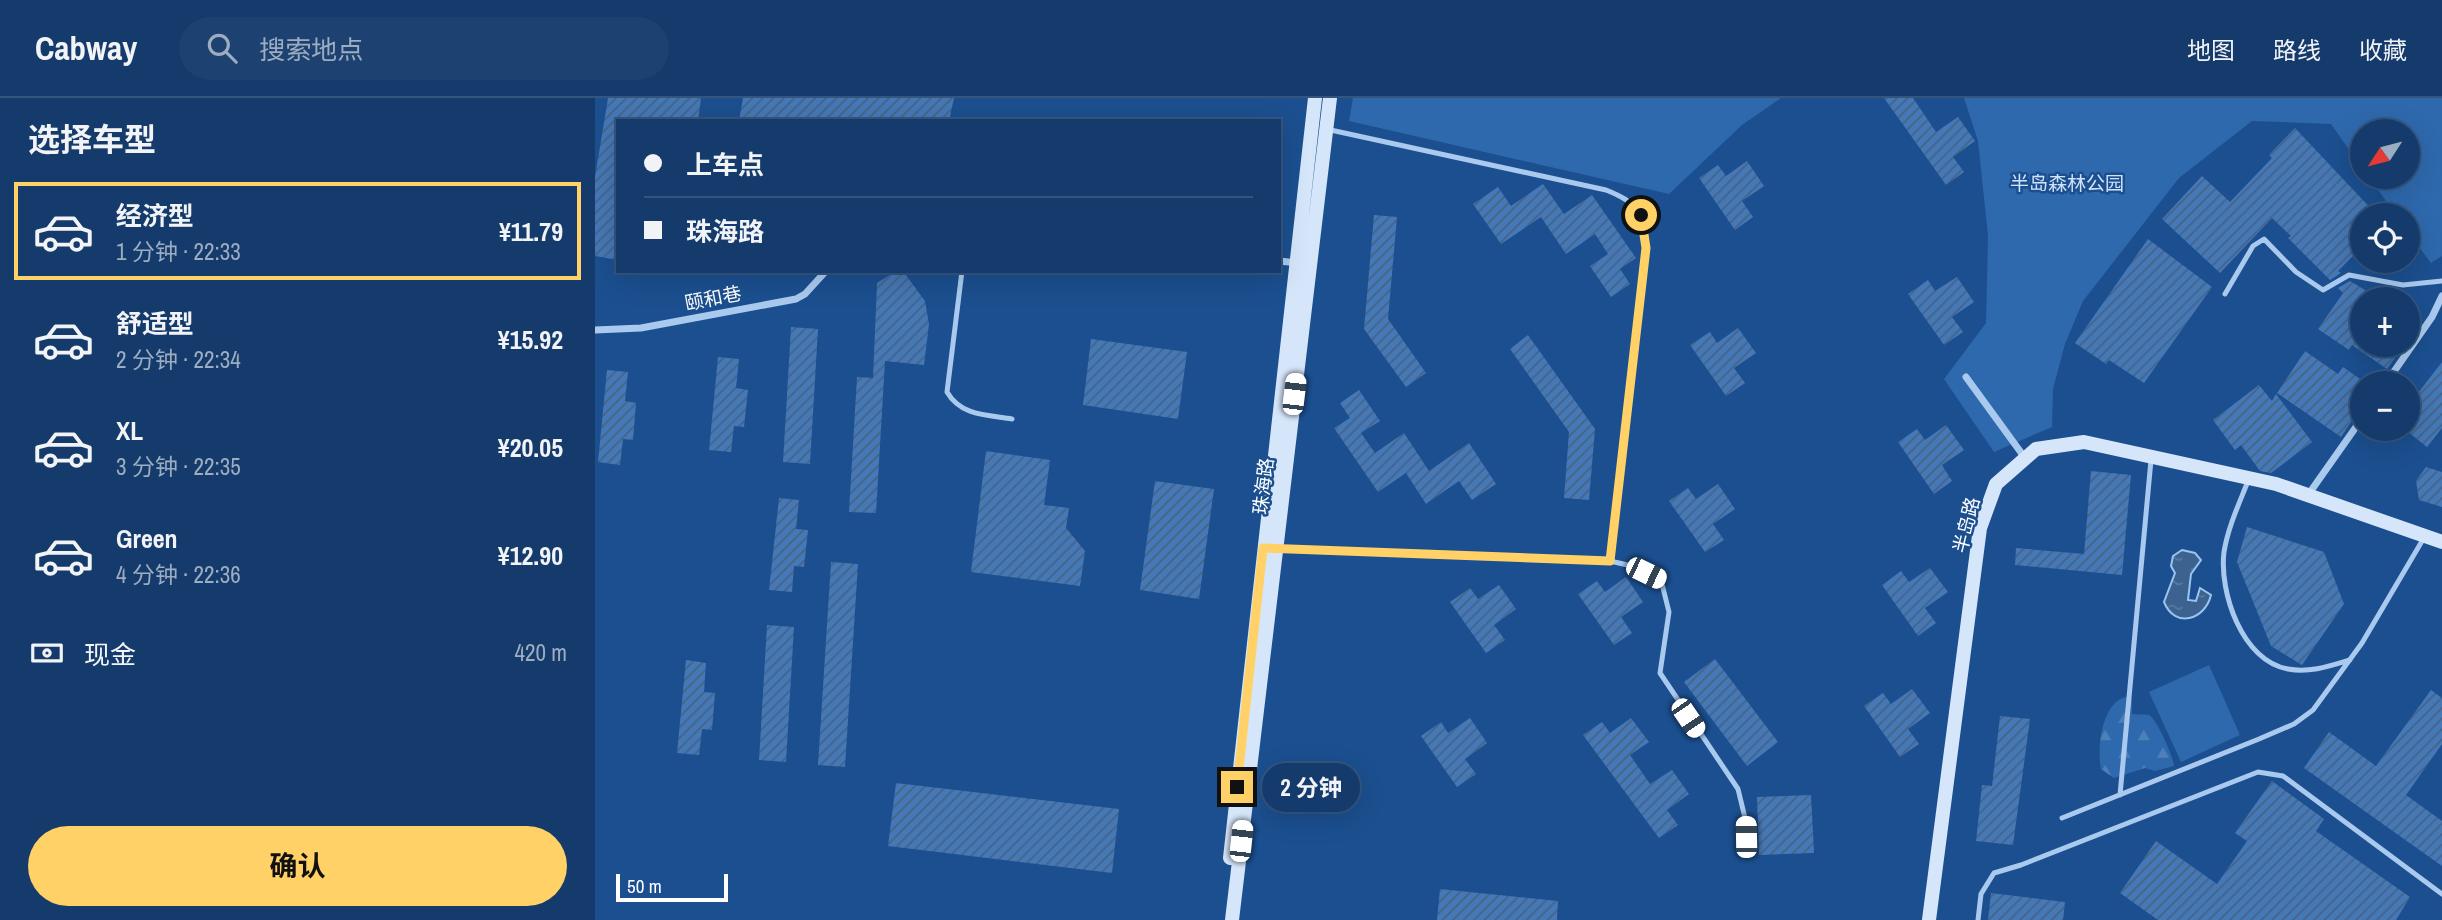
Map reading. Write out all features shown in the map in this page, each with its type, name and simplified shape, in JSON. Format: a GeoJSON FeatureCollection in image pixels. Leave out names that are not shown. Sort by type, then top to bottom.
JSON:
{"type":"FeatureCollection","features":[{"type":"Feature","properties":{"kind":"main road","name":"珠海路"},"geometry":{"type":"LineString","coordinates":[[1315,98],[1319,128]]}},
{"type":"Feature","properties":{"kind":"main road","name":"珠海路"},"geometry":{"type":"LineString","coordinates":[[1223,920],[1319,128],[1330,98]]}},
{"type":"Feature","properties":{"kind":"main road","name":"半岛路"},"geometry":{"type":"LineString","coordinates":[[1929,920],[1980,528],[1996,484],[2036,450],[2084,442],[2249,478],[2308,495],[2442,542]]}},
{"type":"Feature","properties":{"kind":"main road","name":"珠海路"},"geometry":{"type":"LineString","coordinates":[[1232,920],[1269,549]]}},
{"type":"Feature","properties":{"kind":"street"},"geometry":{"type":"LineString","coordinates":[[1281,261],[1303,264]]}},
{"type":"Feature","properties":{"kind":"street","name":"颐和巷"},"geometry":{"type":"LineString","coordinates":[[595,330],[641,328],[796,299],[805,294],[824,273]]}},
{"type":"Feature","properties":{"kind":"street"},"geometry":{"type":"LineString","coordinates":[[2394,371],[2432,317],[2442,296]]}},
{"type":"Feature","properties":{"kind":"street"},"geometry":{"type":"LineString","coordinates":[[1966,377],[2025,459]]}},
{"type":"Feature","properties":{"kind":"street"},"geometry":{"type":"LineString","coordinates":[[2308,495],[2350,435]]}},
{"type":"Feature","properties":{"kind":"lane"},"geometry":{"type":"LineString","coordinates":[[1319,128],[1605,190],[1630,200],[1641,215],[1646,248],[1610,561]]}},
{"type":"Feature","properties":{"kind":"lane"},"geometry":{"type":"LineString","coordinates":[[2225,294],[2253,246],[2264,239],[2296,272],[2323,290],[2349,275],[2403,285],[2442,281]]}},
{"type":"Feature","properties":{"kind":"lane"},"geometry":{"type":"LineString","coordinates":[[962,273],[947,392],[954,404],[972,413],[1012,419]]}},
{"type":"Feature","properties":{"kind":"lane"},"geometry":{"type":"LineString","coordinates":[[2120,795],[2151,456]]}},
{"type":"Feature","properties":{"kind":"lane"},"geometry":{"type":"LineString","coordinates":[[2249,478],[2231,523],[2224,553],[2225,586],[2235,623],[2255,650],[2285,669],[2315,670],[2350,660]]}},
{"type":"Feature","properties":{"kind":"lane"},"geometry":{"type":"LineString","coordinates":[[2062,818],[2294,724],[2313,710],[2350,660],[2425,536]]}},
{"type":"Feature","properties":{"kind":"lane"},"geometry":{"type":"LineString","coordinates":[[1269,549],[1610,561],[1632,566],[1661,580],[1667,592],[1669,612],[1660,673],[1738,789],[1746,822],[1747,852]]}},
{"type":"Feature","properties":{"kind":"lane"},"geometry":{"type":"LineString","coordinates":[[1978,920],[1981,894],[1994,873],[2021,865],[2258,772],[2283,776],[2442,894]]}},
{"type":"Feature","properties":{"kind":"green space"},"geometry":{"type":"Polygon","coordinates":[[[1353,98],[1781,98],[1742,125],[1669,194],[1349,121],[1353,98]]]}},
{"type":"Feature","properties":{"kind":"green space","name":"半岛森林公园"},"geometry":{"type":"Polygon","coordinates":[[[1964,98],[2442,98],[2442,256],[2431,263],[2420,248],[2420,203],[2387,203],[2378,189],[2420,189],[2420,119],[2350,119],[2350,151],[2331,124],[2252,121],[2179,178],[2083,301],[2065,344],[2053,389],[2052,427],[1994,452],[1944,379],[1986,323],[1988,236],[1978,141],[1964,98]]]}},
{"type":"Feature","properties":{"kind":"green space"},"geometry":{"type":"Polygon","coordinates":[[[2209,665],[2240,735],[2181,762],[2149,692],[2209,665]]]}},
{"type":"Feature","properties":{"kind":"green space"},"geometry":{"type":"Polygon","coordinates":[[[2125,697],[2132,699],[2132,714],[2149,715],[2156,723],[2174,766],[2155,771],[2145,768],[2114,778],[2101,769],[2101,739],[2106,718],[2117,702],[2125,697]]]}},
{"type":"Feature","properties":{"kind":"water"},"geometry":{"type":"Polygon","coordinates":[[[2182,550],[2195,553],[2201,560],[2191,574],[2188,600],[2196,601],[2200,588],[2211,595],[2203,610],[2189,618],[2175,616],[2164,602],[2175,573],[2171,566],[2173,556],[2182,550]]]}},
{"type":"Feature","properties":{"kind":"building"},"geometry":{"type":"Polygon","coordinates":[[[608,98],[701,98],[698,119],[616,119],[616,260],[595,256],[595,177],[608,98]]]}},
{"type":"Feature","properties":{"kind":"building"},"geometry":{"type":"Polygon","coordinates":[[[743,98],[954,98],[949,119],[739,119],[743,98]]]}},
{"type":"Feature","properties":{"kind":"building"},"geometry":{"type":"Polygon","coordinates":[[[1884,98],[1913,98],[1936,132],[1958,117],[1975,141],[1953,157],[1964,172],[1946,185],[1884,98]]]}},
{"type":"Feature","properties":{"kind":"building"},"geometry":{"type":"Polygon","coordinates":[[[2295,128],[2366,203],[2350,203],[2350,259],[2338,271],[2341,273],[2330,280],[2272,218],[2220,273],[2162,219],[2202,176],[2230,202],[2272,158],[2269,155],[2295,128]]]}},
{"type":"Feature","properties":{"kind":"building"},"geometry":{"type":"Polygon","coordinates":[[[1747,161],[1764,186],[1742,201],[1753,217],[1735,230],[1699,178],[1718,165],[1726,176],[1747,161]]]}},
{"type":"Feature","properties":{"kind":"building"},"geometry":{"type":"Polygon","coordinates":[[[1543,184],[1564,214],[1592,195],[1636,258],[1620,269],[1630,284],[1611,297],[1590,266],[1608,254],[1595,234],[1566,254],[1541,217],[1501,244],[1473,204],[1498,187],[1511,206],[1543,184]]]}},
{"type":"Feature","properties":{"kind":"building"},"geometry":{"type":"Polygon","coordinates":[[[1374,215],[1397,217],[1388,319],[1426,373],[1406,387],[1364,329],[1374,215]]]}},
{"type":"Feature","properties":{"kind":"building"},"geometry":{"type":"Polygon","coordinates":[[[2148,239],[2212,287],[2144,383],[2109,360],[2106,364],[2075,343],[2148,239]]]}},
{"type":"Feature","properties":{"kind":"building"},"geometry":{"type":"Polygon","coordinates":[[[893,273],[904,273],[925,301],[929,324],[924,365],[885,361],[876,513],[849,512],[857,377],[873,378],[877,283],[893,273]]]}},
{"type":"Feature","properties":{"kind":"building"},"geometry":{"type":"Polygon","coordinates":[[[1957,277],[1974,302],[1952,317],[1963,332],[1944,345],[1908,294],[1928,280],[1935,291],[1957,277]]]}},
{"type":"Feature","properties":{"kind":"building"},"geometry":{"type":"Polygon","coordinates":[[[2350,281],[2360,287],[2350,287],[2349,350],[2318,329],[2343,293],[2338,288],[2350,281]]]}},
{"type":"Feature","properties":{"kind":"building"},"geometry":{"type":"Polygon","coordinates":[[[791,327],[818,329],[810,464],[783,462],[791,327]]]}},
{"type":"Feature","properties":{"kind":"building"},"geometry":{"type":"Polygon","coordinates":[[[1738,328],[1756,353],[1734,368],[1745,383],[1726,396],[1690,345],[1710,332],[1717,343],[1738,328]]]}},
{"type":"Feature","properties":{"kind":"building"},"geometry":{"type":"Polygon","coordinates":[[[1528,335],[1595,429],[1589,500],[1564,498],[1569,432],[1510,349],[1528,335]]]}},
{"type":"Feature","properties":{"kind":"building"},"geometry":{"type":"Polygon","coordinates":[[[1091,339],[1187,352],[1178,419],[1083,405],[1091,339]]]}},
{"type":"Feature","properties":{"kind":"building"},"geometry":{"type":"Polygon","coordinates":[[[2305,351],[2338,374],[2343,367],[2350,372],[2350,424],[2341,437],[2277,393],[2305,351]]]}},
{"type":"Feature","properties":{"kind":"building"},"geometry":{"type":"Polygon","coordinates":[[[718,357],[739,359],[736,388],[748,390],[744,427],[734,426],[731,452],[709,450],[718,357]]]}},
{"type":"Feature","properties":{"kind":"building"},"geometry":{"type":"Polygon","coordinates":[[[2370,357],[2396,357],[2387,369],[2370,357]]]}},
{"type":"Feature","properties":{"kind":"building"},"geometry":{"type":"Polygon","coordinates":[[[2442,362],[2442,428],[2427,447],[2419,441],[2420,390],[2442,362]]]}},
{"type":"Feature","properties":{"kind":"building"},"geometry":{"type":"Polygon","coordinates":[[[607,370],[628,372],[625,401],[636,403],[633,440],[623,439],[620,465],[598,462],[607,370]]]}},
{"type":"Feature","properties":{"kind":"building"},"geometry":{"type":"Polygon","coordinates":[[[2259,385],[2272,401],[2276,394],[2312,442],[2271,473],[2260,471],[2241,445],[2235,450],[2213,420],[2259,385]]]}},
{"type":"Feature","properties":{"kind":"building"},"geometry":{"type":"Polygon","coordinates":[[[1359,390],[1380,421],[1361,433],[1375,453],[1404,433],[1429,471],[1469,443],[1496,484],[1472,500],[1459,481],[1426,504],[1406,473],[1378,492],[1334,428],[1350,418],[1340,403],[1359,390]]]}},
{"type":"Feature","properties":{"kind":"building"},"geometry":{"type":"Polygon","coordinates":[[[1946,425],[1964,450],[1942,465],[1952,481],[1934,494],[1898,442],[1917,429],[1925,440],[1946,425]]]}},
{"type":"Feature","properties":{"kind":"building"},"geometry":{"type":"Polygon","coordinates":[[[986,451],[1050,460],[1044,505],[1069,508],[1066,528],[1085,551],[1080,586],[971,572],[986,451]]]}},
{"type":"Feature","properties":{"kind":"building"},"geometry":{"type":"Polygon","coordinates":[[[2426,467],[2442,472],[2442,507],[2419,500],[2416,481],[2426,467]]]}},
{"type":"Feature","properties":{"kind":"building"},"geometry":{"type":"Polygon","coordinates":[[[2091,471],[2131,475],[2122,575],[2015,565],[2016,548],[2084,554],[2091,471]]]}},
{"type":"Feature","properties":{"kind":"building"},"geometry":{"type":"Polygon","coordinates":[[[1155,481],[1214,489],[1199,599],[1140,590],[1155,481]]]}},
{"type":"Feature","properties":{"kind":"building"},"geometry":{"type":"Polygon","coordinates":[[[1718,484],[1735,509],[1713,524],[1724,540],[1705,552],[1669,501],[1688,488],[1696,499],[1718,484]]]}},
{"type":"Feature","properties":{"kind":"building"},"geometry":{"type":"Polygon","coordinates":[[[779,498],[799,500],[796,529],[808,530],[804,567],[794,566],[792,592],[769,590],[779,498]]]}},
{"type":"Feature","properties":{"kind":"building"},"geometry":{"type":"Polygon","coordinates":[[[2247,527],[2324,552],[2344,604],[2302,665],[2271,646],[2237,562],[2247,527]]]}},
{"type":"Feature","properties":{"kind":"building"},"geometry":{"type":"Polygon","coordinates":[[[831,562],[858,564],[845,767],[818,765],[831,562]]]}},
{"type":"Feature","properties":{"kind":"building"},"geometry":{"type":"Polygon","coordinates":[[[1930,568],[1948,592],[1925,608],[1936,623],[1918,636],[1882,585],[1901,571],[1909,582],[1930,568]]]}},
{"type":"Feature","properties":{"kind":"building"},"geometry":{"type":"Polygon","coordinates":[[[1626,577],[1643,602],[1621,617],[1632,633],[1614,645],[1578,594],[1597,581],[1605,592],[1626,577]]]}},
{"type":"Feature","properties":{"kind":"building"},"geometry":{"type":"Polygon","coordinates":[[[1499,585],[1516,609],[1494,625],[1505,640],[1486,653],[1450,602],[1470,588],[1478,599],[1499,585]]]}},
{"type":"Feature","properties":{"kind":"building"},"geometry":{"type":"Polygon","coordinates":[[[767,625],[794,627],[786,762],[759,760],[767,625]]]}},
{"type":"Feature","properties":{"kind":"building"},"geometry":{"type":"Polygon","coordinates":[[[1715,659],[1778,742],[1747,766],[1684,682],[1715,659]]]}},
{"type":"Feature","properties":{"kind":"building"},"geometry":{"type":"Polygon","coordinates":[[[686,660],[706,663],[704,692],[715,693],[712,730],[702,729],[699,755],[677,753],[686,660]]]}},
{"type":"Feature","properties":{"kind":"building"},"geometry":{"type":"Polygon","coordinates":[[[1912,689],[1930,713],[1908,729],[1919,744],[1900,757],[1864,706],[1883,693],[1891,704],[1912,689]]]}},
{"type":"Feature","properties":{"kind":"building"},"geometry":{"type":"Polygon","coordinates":[[[2431,690],[2442,698],[2442,744],[2406,795],[2442,821],[2442,866],[2304,768],[2329,732],[2376,766],[2431,690]]]}},
{"type":"Feature","properties":{"kind":"building"},"geometry":{"type":"Polygon","coordinates":[[[2000,716],[2030,719],[2013,845],[1976,841],[1982,785],[1992,786],[2000,716]]]}},
{"type":"Feature","properties":{"kind":"building"},"geometry":{"type":"Polygon","coordinates":[[[1470,718],[1487,743],[1465,759],[1476,774],[1457,787],[1421,736],[1441,722],[1448,733],[1470,718]]]}},
{"type":"Feature","properties":{"kind":"building"},"geometry":{"type":"Polygon","coordinates":[[[1631,718],[1649,742],[1630,755],[1650,784],[1672,770],[1689,794],[1667,810],[1678,825],[1659,838],[1583,735],[1602,722],[1610,733],[1631,718]]]}},
{"type":"Feature","properties":{"kind":"building"},"geometry":{"type":"Polygon","coordinates":[[[2272,781],[2324,819],[2316,831],[2410,897],[2396,920],[2158,920],[2120,893],[2156,841],[2217,884],[2247,841],[2235,833],[2272,781]]]}},
{"type":"Feature","properties":{"kind":"building"},"geometry":{"type":"Polygon","coordinates":[[[896,783],[1119,809],[1112,873],[888,846],[896,783]]]}},
{"type":"Feature","properties":{"kind":"building"},"geometry":{"type":"Polygon","coordinates":[[[1811,795],[1814,853],[1759,855],[1757,797],[1811,795]]]}},
{"type":"Feature","properties":{"kind":"building"},"geometry":{"type":"Polygon","coordinates":[[[1440,889],[1558,901],[1557,920],[1437,920],[1440,889]]]}},
{"type":"Feature","properties":{"kind":"building"},"geometry":{"type":"Polygon","coordinates":[[[1991,893],[2065,902],[2063,920],[1988,920],[1991,893]]]}},
{"type":"Feature","properties":{"kind":"route"},"geometry":{"type":"LineString","coordinates":[[1237,787],[1263,548],[1610,561],[1646,248],[1641,215]]}}]}
